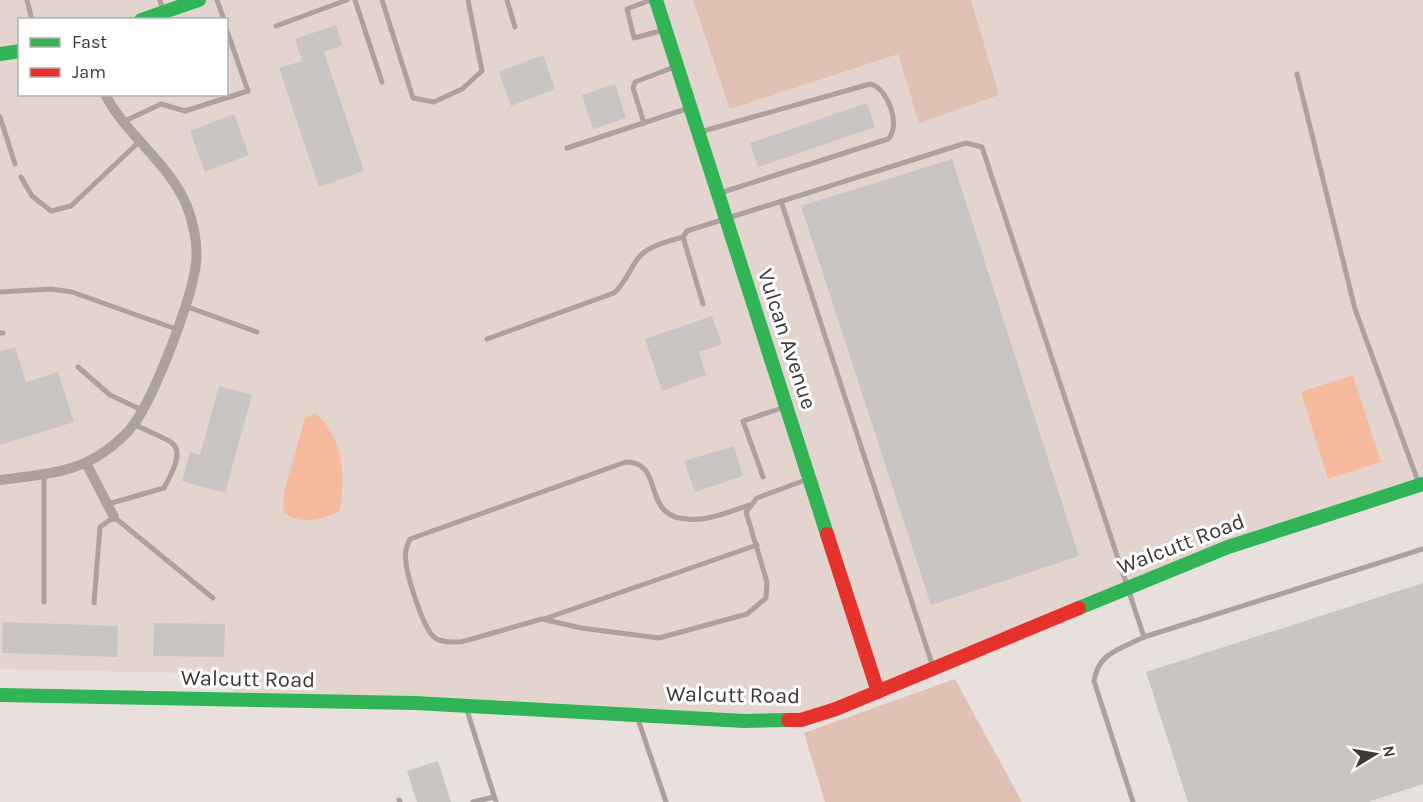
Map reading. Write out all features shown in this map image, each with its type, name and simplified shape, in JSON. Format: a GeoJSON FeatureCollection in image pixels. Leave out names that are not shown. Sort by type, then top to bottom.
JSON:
{"type":"FeatureCollection","features":[{"type":"Feature","properties":{"kind":"street"},"geometry":{"type":"LineString","coordinates":[[144,18],[162,6],[199,0]]}},
{"type":"Feature","properties":{"kind":"street","name":"Vulcan Avenue"},"geometry":{"type":"LineString","coordinates":[[656,0],[878,692]]}},
{"type":"Feature","properties":{"kind":"street"},"geometry":{"type":"LineString","coordinates":[[0,54],[18,51]]}},
{"type":"Feature","properties":{"kind":"street"},"geometry":{"type":"LineString","coordinates":[[0,480],[44,475],[86,463],[104,452],[134,424],[142,410],[192,287],[196,260],[195,233],[187,207],[106,96]]}},
{"type":"Feature","properties":{"kind":"street"},"geometry":{"type":"LineString","coordinates":[[86,463],[114,517]]}},
{"type":"Feature","properties":{"kind":"street","name":"Walcutt Road"},"geometry":{"type":"LineString","coordinates":[[0,695],[466,705],[744,721],[801,720],[836,710],[1127,588],[1257,537],[1421,485]]}},
{"type":"Feature","properties":{"kind":"lane"},"geometry":{"type":"LineString","coordinates":[[27,0],[32,18]]}},
{"type":"Feature","properties":{"kind":"lane"},"geometry":{"type":"LineString","coordinates":[[217,0],[223,18]]}},
{"type":"Feature","properties":{"kind":"lane"},"geometry":{"type":"LineString","coordinates":[[276,26],[347,0]]}},
{"type":"Feature","properties":{"kind":"lane"},"geometry":{"type":"LineString","coordinates":[[355,0],[381,82]]}},
{"type":"Feature","properties":{"kind":"lane"},"geometry":{"type":"LineString","coordinates":[[382,0],[413,98],[434,102],[462,89],[482,71],[468,0]]}},
{"type":"Feature","properties":{"kind":"lane"},"geometry":{"type":"LineString","coordinates":[[507,0],[514,27]]}},
{"type":"Feature","properties":{"kind":"lane"},"geometry":{"type":"LineString","coordinates":[[651,0],[627,9],[634,38],[666,29]]}},
{"type":"Feature","properties":{"kind":"lane"},"geometry":{"type":"LineString","coordinates":[[125,121],[161,104],[185,111],[249,90],[228,33]]}},
{"type":"Feature","properties":{"kind":"lane"},"geometry":{"type":"LineString","coordinates":[[644,123],[633,88],[635,82],[677,65]]}},
{"type":"Feature","properties":{"kind":"lane"},"geometry":{"type":"LineString","coordinates":[[1297,74],[1355,309],[1421,485]]}},
{"type":"Feature","properties":{"kind":"lane"},"geometry":{"type":"LineString","coordinates":[[699,132],[870,84],[881,88],[885,94],[893,120],[892,135],[888,139],[718,193]]}},
{"type":"Feature","properties":{"kind":"lane"},"geometry":{"type":"LineString","coordinates":[[567,148],[691,108]]}},
{"type":"Feature","properties":{"kind":"lane"},"geometry":{"type":"LineString","coordinates":[[0,117],[15,164]]}},
{"type":"Feature","properties":{"kind":"lane"},"geometry":{"type":"LineString","coordinates":[[21,177],[32,196],[51,211],[71,206],[140,141]]}},
{"type":"Feature","properties":{"kind":"lane"},"geometry":{"type":"LineString","coordinates":[[487,339],[614,293],[624,284],[637,259],[647,249],[683,237],[687,231],[966,143],[982,147],[1144,637]]}},
{"type":"Feature","properties":{"kind":"lane"},"geometry":{"type":"LineString","coordinates":[[781,201],[934,668]]}},
{"type":"Feature","properties":{"kind":"lane"},"geometry":{"type":"LineString","coordinates":[[683,237],[703,304]]}},
{"type":"Feature","properties":{"kind":"lane"},"geometry":{"type":"LineString","coordinates":[[0,292],[51,289],[72,292],[176,329]]}},
{"type":"Feature","properties":{"kind":"lane"},"geometry":{"type":"LineString","coordinates":[[185,306],[258,332]]}},
{"type":"Feature","properties":{"kind":"lane"},"geometry":{"type":"LineString","coordinates":[[78,367],[110,395],[142,410]]}},
{"type":"Feature","properties":{"kind":"lane"},"geometry":{"type":"LineString","coordinates":[[763,477],[743,421],[786,406]]}},
{"type":"Feature","properties":{"kind":"lane"},"geometry":{"type":"LineString","coordinates":[[108,504],[164,488],[177,463],[174,446],[169,438],[134,424]]}},
{"type":"Feature","properties":{"kind":"lane"},"geometry":{"type":"LineString","coordinates":[[757,545],[542,619],[461,642],[447,642],[434,638],[426,627],[405,562],[410,539],[626,462],[637,462],[644,467],[659,507],[670,516],[701,519],[749,505],[757,498],[810,478]]}},
{"type":"Feature","properties":{"kind":"lane"},"geometry":{"type":"LineString","coordinates":[[44,475],[44,602]]}},
{"type":"Feature","properties":{"kind":"lane"},"geometry":{"type":"LineString","coordinates":[[542,619],[581,628],[659,638],[747,614],[766,598],[767,582],[746,512],[749,505]]}},
{"type":"Feature","properties":{"kind":"lane"},"geometry":{"type":"LineString","coordinates":[[94,603],[100,527],[114,517],[213,598]]}},
{"type":"Feature","properties":{"kind":"lane"},"geometry":{"type":"LineString","coordinates":[[1133,802],[1094,681],[1096,666],[1108,655],[1144,637],[1423,549]]}},
{"type":"Feature","properties":{"kind":"lane"},"geometry":{"type":"LineString","coordinates":[[466,705],[495,799],[473,802]]}},
{"type":"Feature","properties":{"kind":"lane"},"geometry":{"type":"LineString","coordinates":[[636,714],[666,802]]}},
{"type":"Feature","properties":{"kind":"shaded area"},"geometry":{"type":"Polygon","coordinates":[[[0,0],[1423,0],[1423,484],[1257,537],[801,720],[233,699],[236,674],[0,669],[0,0]]]}},
{"type":"Feature","properties":{"kind":"shaded area"},"geometry":{"type":"Polygon","coordinates":[[[693,0],[971,0],[999,95],[919,123],[898,54],[730,109],[693,0]]]}},
{"type":"Feature","properties":{"kind":"shaded area"},"geometry":{"type":"Polygon","coordinates":[[[1353,375],[1381,462],[1328,479],[1301,392],[1353,375]]]}},
{"type":"Feature","properties":{"kind":"shaded area"},"geometry":{"type":"Polygon","coordinates":[[[315,413],[332,433],[337,445],[343,485],[339,512],[317,519],[296,519],[283,512],[284,493],[305,418],[315,413]]]}},
{"type":"Feature","properties":{"kind":"shaded area"},"geometry":{"type":"Polygon","coordinates":[[[955,679],[1022,802],[825,802],[804,733],[955,679]]]}},
{"type":"Feature","properties":{"kind":"building"},"geometry":{"type":"Polygon","coordinates":[[[336,25],[342,45],[324,52],[364,171],[319,187],[279,68],[302,61],[295,39],[336,25]]]}},
{"type":"Feature","properties":{"kind":"building"},"geometry":{"type":"Polygon","coordinates":[[[543,55],[555,89],[511,106],[499,72],[543,55]]]}},
{"type":"Feature","properties":{"kind":"building"},"geometry":{"type":"Polygon","coordinates":[[[615,84],[626,118],[593,129],[582,95],[615,84]]]}},
{"type":"Feature","properties":{"kind":"building"},"geometry":{"type":"Polygon","coordinates":[[[867,103],[875,127],[758,167],[750,143],[867,103]]]}},
{"type":"Feature","properties":{"kind":"building"},"geometry":{"type":"Polygon","coordinates":[[[234,114],[249,155],[205,172],[190,131],[234,114]]]}},
{"type":"Feature","properties":{"kind":"building"},"geometry":{"type":"Polygon","coordinates":[[[952,159],[1079,556],[931,605],[801,206],[952,159]]]}},
{"type":"Feature","properties":{"kind":"building"},"geometry":{"type":"Polygon","coordinates":[[[712,316],[722,344],[699,352],[706,375],[662,391],[645,339],[712,316]]]}},
{"type":"Feature","properties":{"kind":"building"},"geometry":{"type":"Polygon","coordinates":[[[15,347],[26,382],[58,372],[74,422],[0,445],[0,351],[15,347]]]}},
{"type":"Feature","properties":{"kind":"building"},"geometry":{"type":"Polygon","coordinates":[[[219,386],[252,395],[225,493],[182,481],[190,452],[200,455],[219,386]]]}},
{"type":"Feature","properties":{"kind":"building"},"geometry":{"type":"Polygon","coordinates":[[[734,446],[743,476],[695,492],[684,461],[734,446]]]}},
{"type":"Feature","properties":{"kind":"building"},"geometry":{"type":"Polygon","coordinates":[[[1423,583],[1423,784],[1368,802],[1188,802],[1146,672],[1423,583]]]}},
{"type":"Feature","properties":{"kind":"building"},"geometry":{"type":"Polygon","coordinates":[[[3,622],[118,626],[117,657],[2,653],[3,622]]]}},
{"type":"Feature","properties":{"kind":"building"},"geometry":{"type":"Polygon","coordinates":[[[154,623],[225,624],[224,657],[153,656],[154,623]]]}},
{"type":"Feature","properties":{"kind":"building"},"geometry":{"type":"Polygon","coordinates":[[[438,761],[451,802],[417,802],[407,771],[438,761]]]}},
{"type":"Feature","properties":{"kind":"traffic: fast"},"geometry":{"type":"LineString","coordinates":[[147,18],[199,0]]}},
{"type":"Feature","properties":{"kind":"traffic: fast"},"geometry":{"type":"LineString","coordinates":[[656,0],[827,534]]}},
{"type":"Feature","properties":{"kind":"traffic: fast"},"geometry":{"type":"LineString","coordinates":[[0,54],[18,51]]}},
{"type":"Feature","properties":{"kind":"traffic: fast"},"geometry":{"type":"LineString","coordinates":[[1079,608],[1228,547],[1423,484]]}},
{"type":"Feature","properties":{"kind":"traffic: fast"},"geometry":{"type":"LineString","coordinates":[[0,695],[415,703],[744,721],[788,720]]}},
{"type":"Feature","properties":{"kind":"traffic: jam"},"geometry":{"type":"LineString","coordinates":[[827,534],[878,692]]}},
{"type":"Feature","properties":{"kind":"traffic: jam"},"geometry":{"type":"LineString","coordinates":[[788,720],[801,720],[836,709],[1079,608]]}}]}
